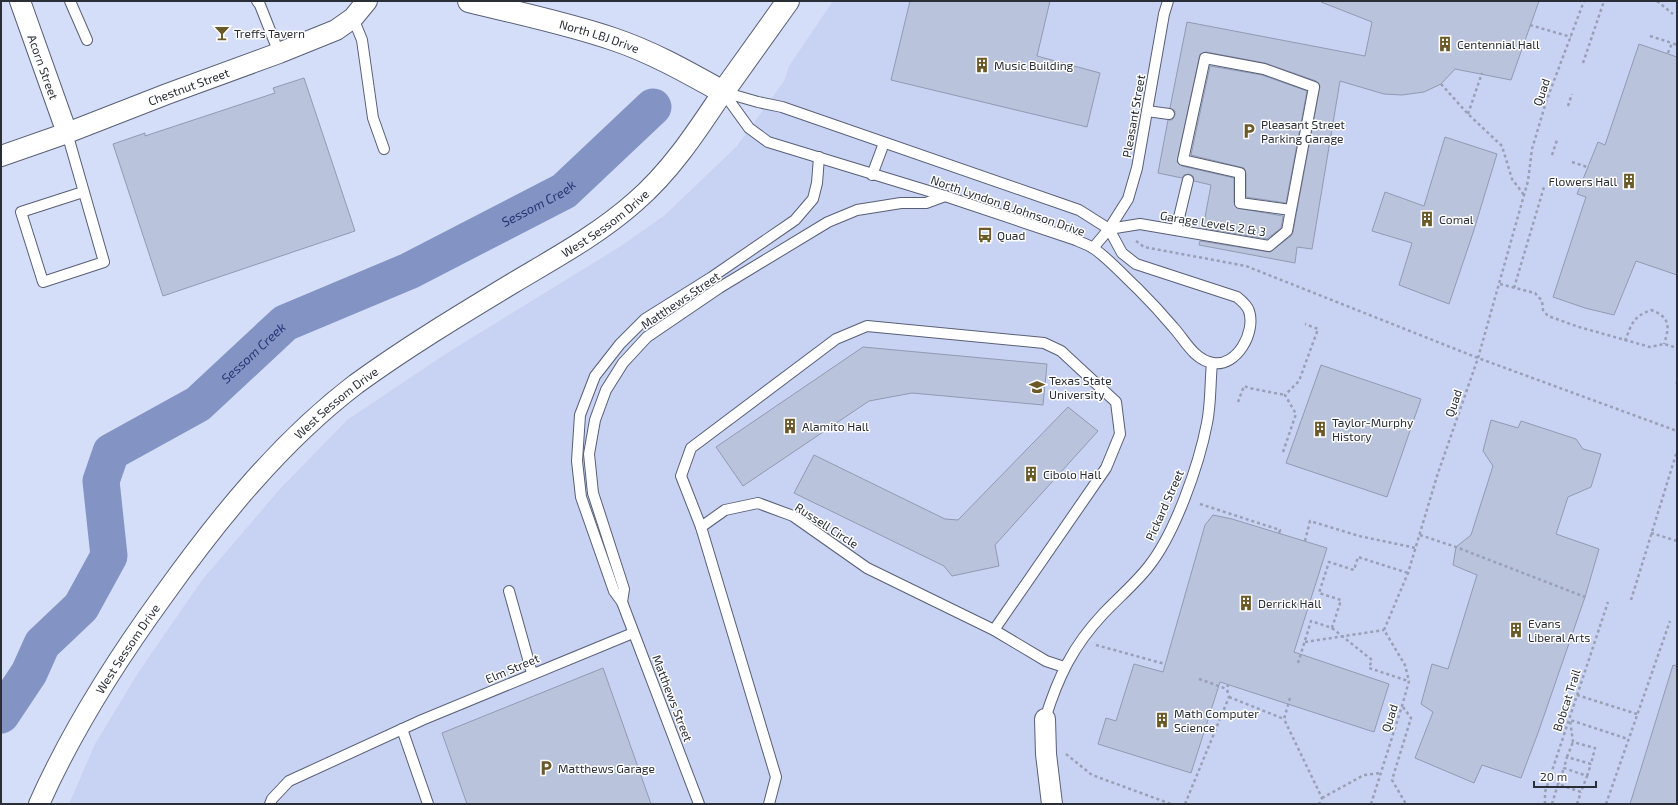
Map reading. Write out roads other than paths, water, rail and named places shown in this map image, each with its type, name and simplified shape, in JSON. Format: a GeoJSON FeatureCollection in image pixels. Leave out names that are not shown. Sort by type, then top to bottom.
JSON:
{"type":"FeatureCollection","features":[{"type":"Feature","properties":{"kind":"street","name":"Acorn Street"},"geometry":{"type":"LineString","coordinates":[[20,1],[67,133]]}},
{"type":"Feature","properties":{"kind":"street","name":"Chestnut Street"},"geometry":{"type":"LineString","coordinates":[[1,156],[67,133],[336,30],[352,18],[367,1]]}},
{"type":"Feature","properties":{"kind":"street","name":"North LBJ Drive"},"geometry":{"type":"LineString","coordinates":[[469,1],[613,39],[677,66],[723,92]]}},
{"type":"Feature","properties":{"kind":"street"},"geometry":{"type":"LineString","coordinates":[[723,92],[788,1]]}},
{"type":"Feature","properties":{"kind":"street","name":"West Sessom Drive"},"geometry":{"type":"LineString","coordinates":[[39,804],[55,768],[79,724],[110,673],[193,554],[229,508],[271,462],[311,422],[354,386],[379,368],[448,322],[555,258],[611,222],[656,182],[685,148],[723,92]]}},
{"type":"Feature","properties":{"kind":"street"},"geometry":{"type":"LineString","coordinates":[[1045,718],[1046,754],[1052,804]]}},
{"type":"Feature","properties":{"kind":"lane"},"geometry":{"type":"LineString","coordinates":[[70,1],[87,40]]}},
{"type":"Feature","properties":{"kind":"lane"},"geometry":{"type":"LineString","coordinates":[[257,1],[263,12],[279,53]]}},
{"type":"Feature","properties":{"kind":"lane","name":"Pleasant Street"},"geometry":{"type":"LineString","coordinates":[[1093,248],[1109,229],[1128,199],[1130,193],[1137,168],[1164,14],[1168,1]]}},
{"type":"Feature","properties":{"kind":"lane"},"geometry":{"type":"LineString","coordinates":[[352,18],[362,40],[373,118],[384,148]]}},
{"type":"Feature","properties":{"kind":"lane","name":"Garage Levels 2 & 3"},"geometry":{"type":"LineString","coordinates":[[1109,229],[1140,224],[1269,246],[1287,231],[1291,210],[1314,87],[1264,69],[1205,58],[1183,160],[1240,173],[1240,203],[1291,210]]}},
{"type":"Feature","properties":{"kind":"lane","name":"North Lyndon B Johnson Drive"},"geometry":{"type":"LineString","coordinates":[[723,92],[782,107],[1079,210],[1109,229],[1122,253],[1136,264],[1238,297],[1247,306],[1250,312],[1251,322],[1248,337],[1241,349],[1231,358],[1222,363],[1212,363],[1199,357],[1191,350],[1174,328],[1143,294],[1093,248],[1073,239],[945,196],[872,175],[768,142],[749,128],[723,92]]}},
{"type":"Feature","properties":{"kind":"lane"},"geometry":{"type":"LineString","coordinates":[[1147,111],[1169,114]]}},
{"type":"Feature","properties":{"kind":"lane"},"geometry":{"type":"LineString","coordinates":[[67,133],[104,262],[43,282],[21,212],[83,192]]}},
{"type":"Feature","properties":{"kind":"lane"},"geometry":{"type":"LineString","coordinates":[[872,175],[884,143]]}},
{"type":"Feature","properties":{"kind":"lane","name":"Matthews Street"},"geometry":{"type":"LineString","coordinates":[[699,804],[622,602],[614,591],[581,497],[577,460],[580,415],[595,376],[620,344],[645,319],[712,277],[796,220],[813,199],[817,183],[819,158]]}},
{"type":"Feature","properties":{"kind":"lane"},"geometry":{"type":"LineString","coordinates":[[1176,230],[1188,180]]}},
{"type":"Feature","properties":{"kind":"lane","name":"Matthews Street"},"geometry":{"type":"LineString","coordinates":[[622,602],[624,589],[593,493],[589,454],[595,420],[606,390],[623,363],[647,337],[719,288],[828,222],[857,210],[901,203],[926,203],[945,196]]}},
{"type":"Feature","properties":{"kind":"lane"},"geometry":{"type":"LineString","coordinates":[[769,804],[776,777],[701,527],[681,476],[691,448],[836,339],[867,326],[1044,343],[1061,351],[1116,402],[1120,434],[1106,468],[994,630]]}},
{"type":"Feature","properties":{"kind":"lane","name":"Pickard Street"},"geometry":{"type":"LineString","coordinates":[[1045,718],[1053,692],[1064,667],[1084,635],[1149,566],[1166,538],[1194,471],[1207,423],[1212,363]]}},
{"type":"Feature","properties":{"kind":"lane","name":"Russell Circle"},"geometry":{"type":"LineString","coordinates":[[701,527],[725,510],[758,503],[793,516],[867,568],[994,630],[1046,661],[1064,667]]}},
{"type":"Feature","properties":{"kind":"lane"},"geometry":{"type":"LineString","coordinates":[[509,591],[532,673]]}},
{"type":"Feature","properties":{"kind":"lane","name":"Elm Street"},"geometry":{"type":"LineString","coordinates":[[270,804],[272,799],[289,781],[532,673],[633,633]]}},
{"type":"Feature","properties":{"kind":"lane"},"geometry":{"type":"LineString","coordinates":[[402,730],[428,804]]}},
{"type":"Feature","properties":{"kind":"waterway","name":"Sessom Creek"},"geometry":{"type":"LineString","coordinates":[[1,715],[29,673],[42,644],[81,607],[109,556],[101,481],[111,452],[198,404],[285,323],[409,271],[564,191],[653,107]]}},
{"type":"Feature","properties":{"kind":"place","name":"Treffs Tavern"},"geometry":{"type":"Point","coordinates":[222,33]}},
{"type":"Feature","properties":{"kind":"place","name":"Centennial Hall"},"geometry":{"type":"Point","coordinates":[1445,44]}},
{"type":"Feature","properties":{"kind":"place","name":"Music Building"},"geometry":{"type":"Point","coordinates":[982,65]}},
{"type":"Feature","properties":{"kind":"place","name":"Pleasant Street Parking Garage"},"geometry":{"type":"Point","coordinates":[1249,131]}},
{"type":"Feature","properties":{"kind":"place","name":"Flowers Hall"},"geometry":{"type":"Point","coordinates":[1629,181]}},
{"type":"Feature","properties":{"kind":"place","name":"Comal"},"geometry":{"type":"Point","coordinates":[1427,219]}},
{"type":"Feature","properties":{"kind":"place","name":"Quad"},"geometry":{"type":"Point","coordinates":[985,235]}},
{"type":"Feature","properties":{"kind":"place","name":"Texas State University"},"geometry":{"type":"Point","coordinates":[1037,387]}},
{"type":"Feature","properties":{"kind":"place","name":"Alamito Hall"},"geometry":{"type":"Point","coordinates":[790,426]}},
{"type":"Feature","properties":{"kind":"place","name":"Taylor-Murphy History"},"geometry":{"type":"Point","coordinates":[1320,429]}},
{"type":"Feature","properties":{"kind":"place","name":"Cibolo Hall"},"geometry":{"type":"Point","coordinates":[1031,474]}},
{"type":"Feature","properties":{"kind":"place","name":"Derrick Hall"},"geometry":{"type":"Point","coordinates":[1246,603]}},
{"type":"Feature","properties":{"kind":"place","name":"Evans Liberal Arts"},"geometry":{"type":"Point","coordinates":[1516,630]}},
{"type":"Feature","properties":{"kind":"place","name":"Math Computer Science"},"geometry":{"type":"Point","coordinates":[1162,720]}},
{"type":"Feature","properties":{"kind":"place","name":"Matthews Garage"},"geometry":{"type":"Point","coordinates":[546,768]}}]}
